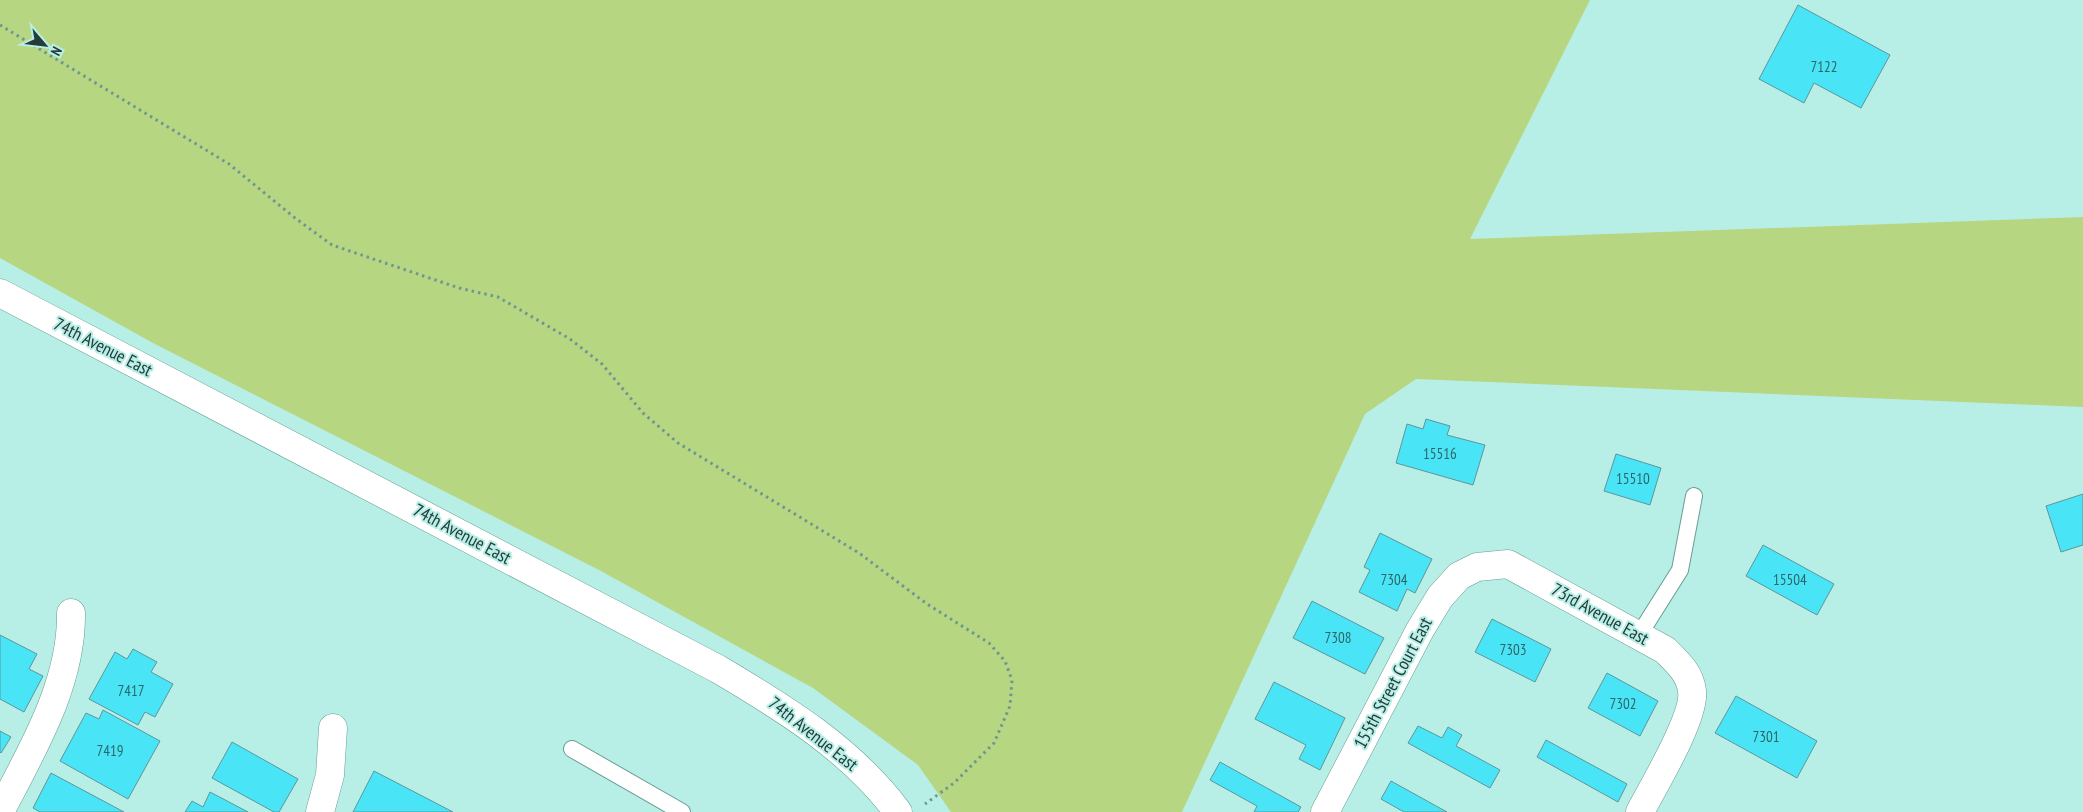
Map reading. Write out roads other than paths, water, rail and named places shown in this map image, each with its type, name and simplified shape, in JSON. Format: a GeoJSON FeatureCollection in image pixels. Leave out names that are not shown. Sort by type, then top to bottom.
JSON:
{"type":"FeatureCollection","features":[{"type":"Feature","properties":{"kind":"street","name":"74th Avenue East"},"geometry":{"type":"LineString","coordinates":[[0,294],[718,669],[790,712],[910,809]]}},
{"type":"Feature","properties":{"kind":"street","name":"73rd Avenue East"},"geometry":{"type":"LineString","coordinates":[[1476,567],[1508,564],[1665,650],[1682,666],[1693,692],[1688,718],[1640,812]]}},
{"type":"Feature","properties":{"kind":"street","name":"155th Street Court East"},"geometry":{"type":"LineString","coordinates":[[1326,812],[1420,630],[1440,597],[1459,576],[1476,567]]}},
{"type":"Feature","properties":{"kind":"street"},"geometry":{"type":"LineString","coordinates":[[0,812],[34,746],[61,681],[71,635],[71,612]]}},
{"type":"Feature","properties":{"kind":"street"},"geometry":{"type":"LineString","coordinates":[[320,812],[330,775],[333,728]]}},
{"type":"Feature","properties":{"kind":"lane"},"geometry":{"type":"LineString","coordinates":[[1639,635],[1680,570],[1694,496]]}},
{"type":"Feature","properties":{"kind":"lane"},"geometry":{"type":"LineString","coordinates":[[572,749],[682,812]]}}]}
